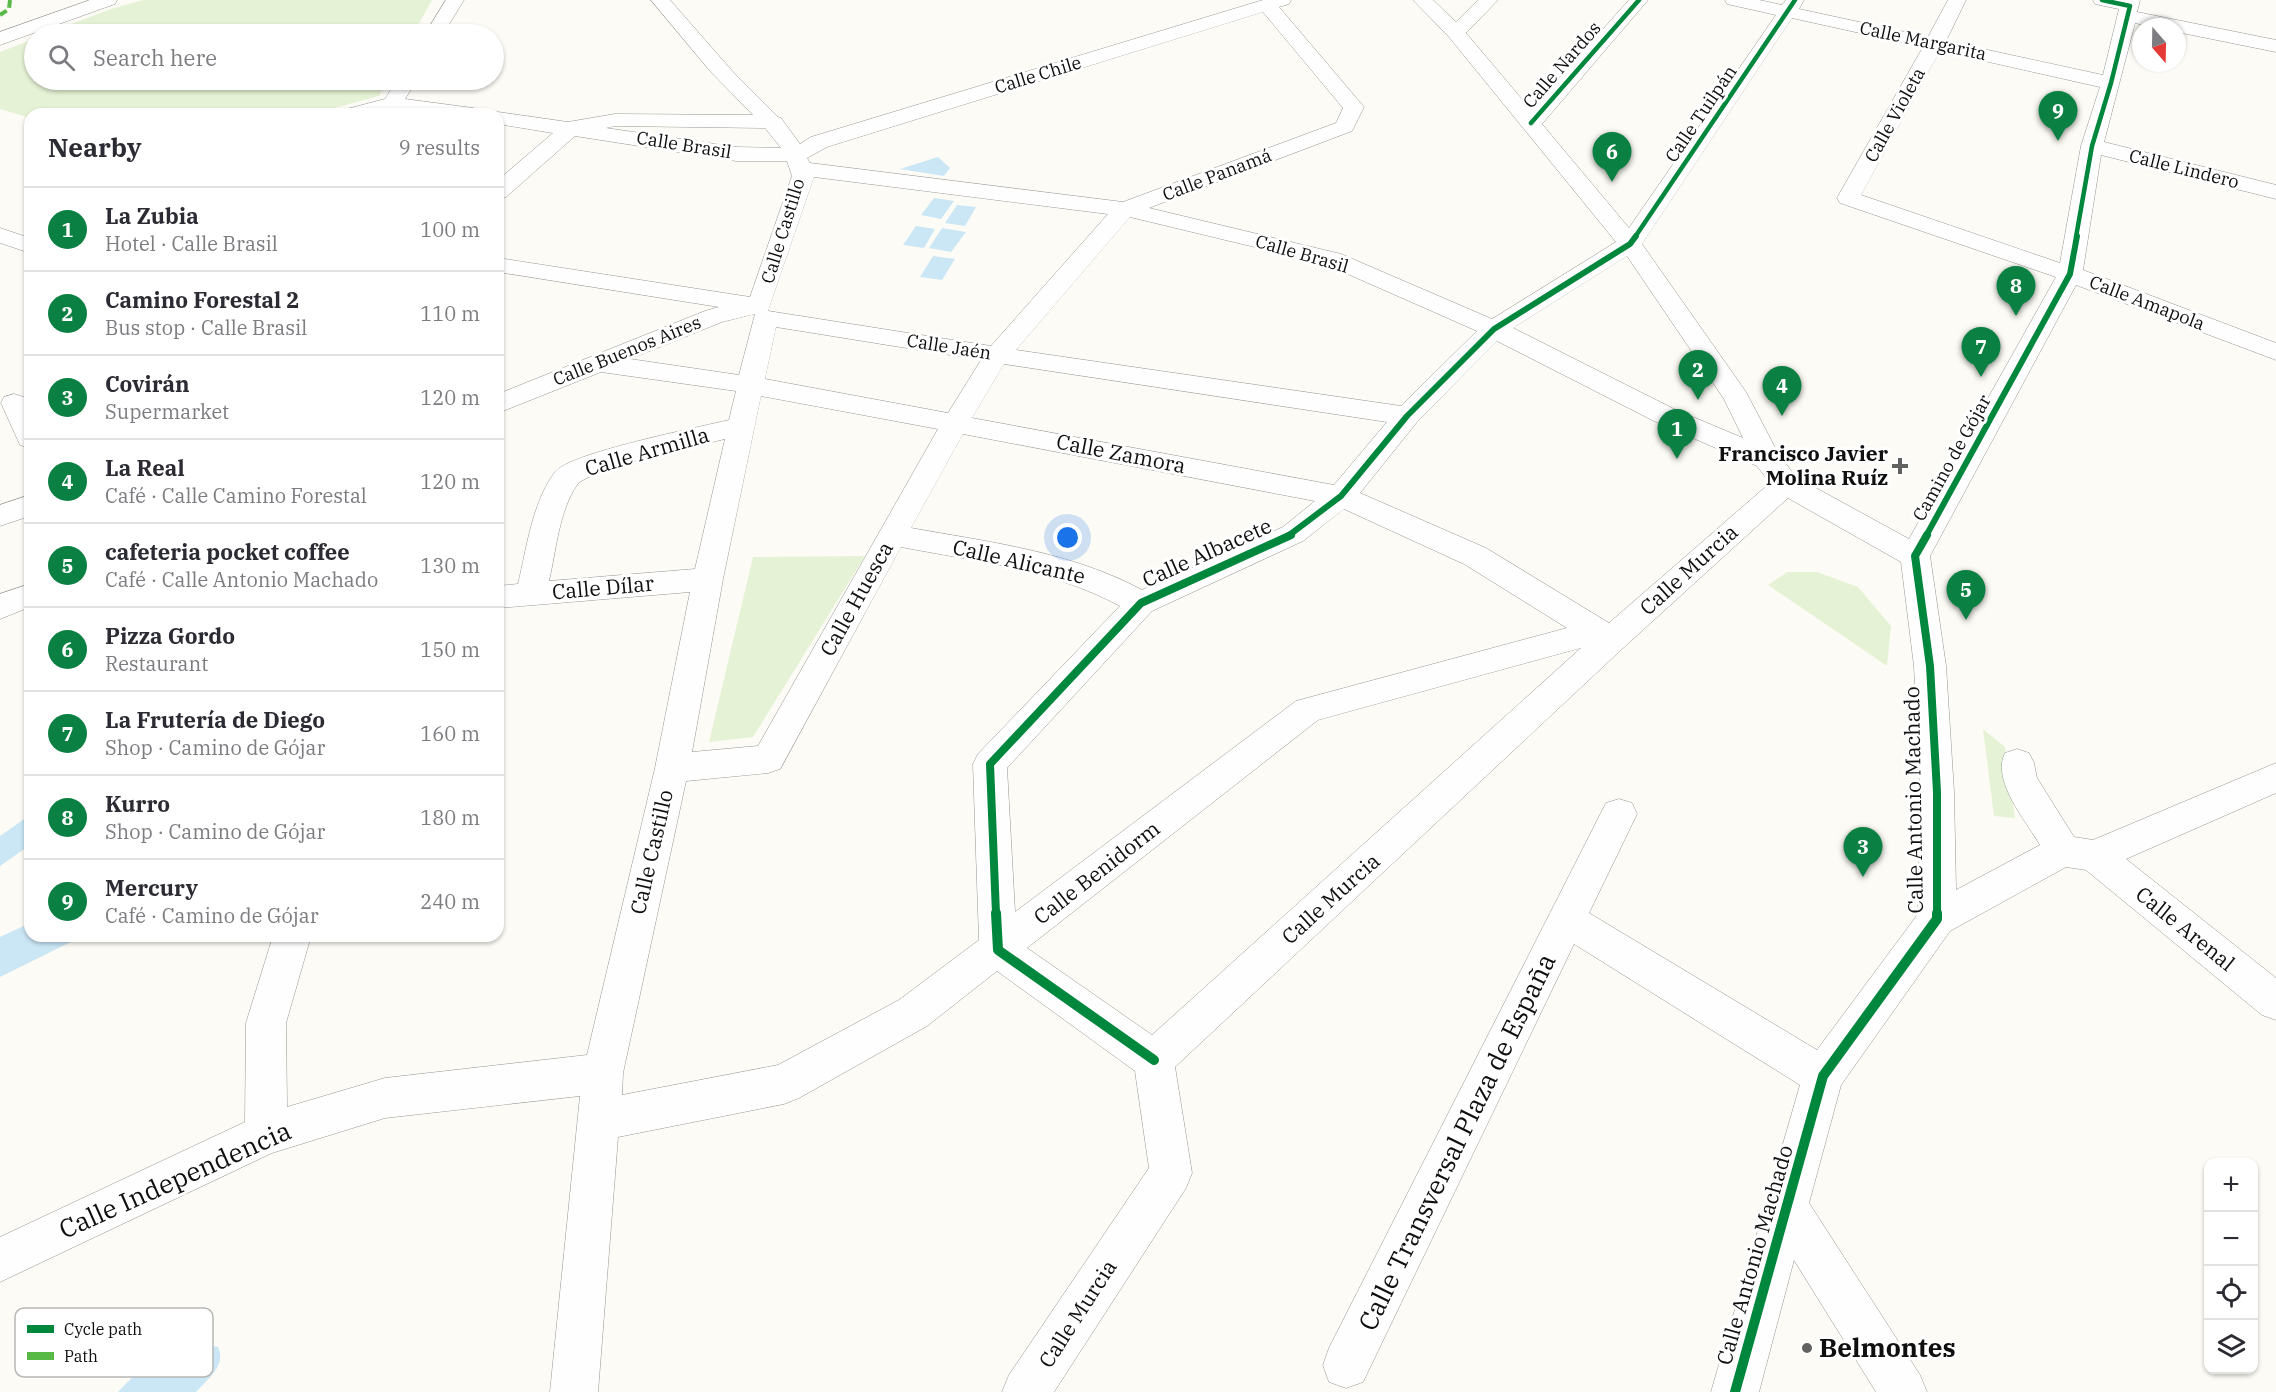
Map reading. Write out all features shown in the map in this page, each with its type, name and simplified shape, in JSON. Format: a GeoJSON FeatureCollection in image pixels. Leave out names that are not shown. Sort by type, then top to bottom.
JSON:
{"type":"FeatureCollection","features":[{"type":"Feature","properties":{"kind":"street"},"geometry":{"type":"LineString","coordinates":[[42,24],[108,0]]}},
{"type":"Feature","properties":{"kind":"street"},"geometry":{"type":"LineString","coordinates":[[440,24],[455,0]]}},
{"type":"Feature","properties":{"kind":"street"},"geometry":{"type":"LineString","coordinates":[[660,0],[738,89],[774,122],[799,162]]}},
{"type":"Feature","properties":{"kind":"street"},"geometry":{"type":"LineString","coordinates":[[1422,0],[1456,33],[1630,244],[1737,398],[1777,471]]}},
{"type":"Feature","properties":{"kind":"street"},"geometry":{"type":"LineString","coordinates":[[1456,33],[1489,0]]}},
{"type":"Feature","properties":{"kind":"street","name":"Calle Nardos"},"geometry":{"type":"LineString","coordinates":[[1531,123],[1639,0]]}},
{"type":"Feature","properties":{"kind":"street","name":"Calle Margarita"},"geometry":{"type":"LineString","coordinates":[[1734,0],[1792,6],[1935,44],[2111,83]]}},
{"type":"Feature","properties":{"kind":"street","name":"Calle Violeta"},"geometry":{"type":"LineString","coordinates":[[1848,198],[1935,44],[1957,0]]}},
{"type":"Feature","properties":{"kind":"street"},"geometry":{"type":"LineString","coordinates":[[2102,0],[2276,46]]}},
{"type":"Feature","properties":{"kind":"street","name":"Calle Chile"},"geometry":{"type":"LineString","coordinates":[[799,162],[819,142],[1274,2]]}},
{"type":"Feature","properties":{"kind":"street","name":"Calle Panamá"},"geometry":{"type":"LineString","coordinates":[[997,355],[1125,209],[1345,127],[1354,107],[1274,2]]}},
{"type":"Feature","properties":{"kind":"street","name":"Calle Tuilpán"},"geometry":{"type":"LineString","coordinates":[[1630,244],[1792,6]]}},
{"type":"Feature","properties":{"kind":"street","name":"Camino de Gójar"},"geometry":{"type":"LineString","coordinates":[[1915,556],[2070,274],[2092,146],[2111,83],[2129,7]]}},
{"type":"Feature","properties":{"kind":"street"},"geometry":{"type":"LineString","coordinates":[[0,39],[24,30]]}},
{"type":"Feature","properties":{"kind":"street"},"geometry":{"type":"LineString","coordinates":[[392,103],[400,90]]}},
{"type":"Feature","properties":{"kind":"street"},"geometry":{"type":"LineString","coordinates":[[373,108],[392,103],[428,108]]}},
{"type":"Feature","properties":{"kind":"street","name":"Calle Brasil"},"geometry":{"type":"LineString","coordinates":[[504,118],[736,154],[1125,209],[1334,259],[1494,329],[1777,471],[1915,556]]}},
{"type":"Feature","properties":{"kind":"street","name":"Calle Brasil"},"geometry":{"type":"LineString","coordinates":[[571,128],[615,120],[774,122]]}},
{"type":"Feature","properties":{"kind":"street"},"geometry":{"type":"LineString","coordinates":[[504,187],[571,128]]}},
{"type":"Feature","properties":{"kind":"street","name":"Calle Lindero"},"geometry":{"type":"LineString","coordinates":[[2092,146],[2276,192]]}},
{"type":"Feature","properties":{"kind":"street","name":"Calle Castillo"},"geometry":{"type":"LineString","coordinates":[[573,1392],[603,1073],[672,768],[708,579],[743,425],[762,312],[803,176],[799,162]]}},
{"type":"Feature","properties":{"kind":"street","name":"Calle Amapola"},"geometry":{"type":"LineString","coordinates":[[1848,198],[2070,274],[2276,352]]}},
{"type":"Feature","properties":{"kind":"street"},"geometry":{"type":"LineString","coordinates":[[0,235],[24,244]]}},
{"type":"Feature","properties":{"kind":"street","name":"Calle Albacete"},"geometry":{"type":"LineString","coordinates":[[998,950],[990,764],[1141,603],[1293,534],[1341,496],[1407,416],[1494,329],[1630,244]]}},
{"type":"Feature","properties":{"kind":"street","name":"Calle Jaén"},"geometry":{"type":"LineString","coordinates":[[504,266],[997,355],[1407,416]]}},
{"type":"Feature","properties":{"kind":"street","name":"Calle Buenos Aires"},"geometry":{"type":"LineString","coordinates":[[504,402],[714,316],[762,312]]}},
{"type":"Feature","properties":{"kind":"street","name":"Calle Huesca"},"geometry":{"type":"LineString","coordinates":[[672,768],[768,759],[955,423],[997,355]]}},
{"type":"Feature","properties":{"kind":"street","name":"Calle Zamora"},"geometry":{"type":"LineString","coordinates":[[598,363],[750,385],[1341,496],[1475,556],[1604,636]]}},
{"type":"Feature","properties":{"kind":"street"},"geometry":{"type":"LineString","coordinates":[[15,402],[24,424]]}},
{"type":"Feature","properties":{"kind":"street","name":"Calle Armilla"},"geometry":{"type":"LineString","coordinates":[[531,594],[552,506],[567,476],[592,464],[743,425]]}},
{"type":"Feature","properties":{"kind":"street","name":"Calle Murcia"},"geometry":{"type":"LineString","coordinates":[[1026,1392],[1171,1173],[1154,1060],[1777,471]]}},
{"type":"Feature","properties":{"kind":"street"},"geometry":{"type":"LineString","coordinates":[[0,516],[24,507]]}},
{"type":"Feature","properties":{"kind":"street","name":"Calle Alicante"},"geometry":{"type":"LineString","coordinates":[[892,535],[1015,558],[1100,581],[1141,603]]}},
{"type":"Feature","properties":{"kind":"street","name":"Calle Antonio Machado"},"geometry":{"type":"LineString","coordinates":[[1735,1392],[1822,1076],[1937,919],[1937,792],[1930,666],[1915,556]]}},
{"type":"Feature","properties":{"kind":"street","name":"Calle Dílar"},"geometry":{"type":"LineString","coordinates":[[504,596],[708,579]]}},
{"type":"Feature","properties":{"kind":"street"},"geometry":{"type":"LineString","coordinates":[[0,608],[24,598]]}},
{"type":"Feature","properties":{"kind":"street","name":"Calle Benidorm"},"geometry":{"type":"LineString","coordinates":[[600,1120],[784,1084],[913,1013],[1308,710],[1604,636]]}},
{"type":"Feature","properties":{"kind":"street","name":"Calle Arenal"},"geometry":{"type":"LineString","coordinates":[[2017,763],[2020,781],[2079,853],[2276,1002]]}},
{"type":"Feature","properties":{"kind":"street"},"geometry":{"type":"LineString","coordinates":[[1937,919],[2079,853],[2276,777]]}},
{"type":"Feature","properties":{"kind":"street","name":"Calle Transversal Plaza de España"},"geometry":{"type":"LineString","coordinates":[[1346,1365],[1619,814]]}},
{"type":"Feature","properties":{"kind":"street"},"geometry":{"type":"LineString","coordinates":[[1568,920],[1822,1076]]}},
{"type":"Feature","properties":{"kind":"street"},"geometry":{"type":"LineString","coordinates":[[266,1134],[266,1023],[290,942]]}},
{"type":"Feature","properties":{"kind":"street"},"geometry":{"type":"LineString","coordinates":[[998,950],[1154,1060]]}},
{"type":"Feature","properties":{"kind":"street","name":"Calle Independencia"},"geometry":{"type":"LineString","coordinates":[[0,1260],[266,1134],[385,1098],[603,1073]]}},
{"type":"Feature","properties":{"kind":"street"},"geometry":{"type":"LineString","coordinates":[[1787,1208],[1903,1392]]}},
{"type":"Feature","properties":{"kind":"green space"},"geometry":{"type":"Polygon","coordinates":[[[143,0],[432,0],[419,24],[71,24],[143,0]]]}},
{"type":"Feature","properties":{"kind":"green space"},"geometry":{"type":"Polygon","coordinates":[[[24,43],[24,90],[382,90],[379,96],[334,108],[24,108],[24,116],[0,109],[0,52],[24,43]]]}},
{"type":"Feature","properties":{"kind":"green space"},"geometry":{"type":"Polygon","coordinates":[[[865,556],[753,737],[709,742],[753,557],[865,556]]]}},
{"type":"Feature","properties":{"kind":"green space"},"geometry":{"type":"Polygon","coordinates":[[[1787,572],[1817,572],[1858,587],[1891,626],[1887,666],[1768,585],[1787,572]]]}},
{"type":"Feature","properties":{"kind":"green space"},"geometry":{"type":"Polygon","coordinates":[[[1983,729],[2005,747],[2015,818],[1994,816],[1983,729]]]}},
{"type":"Feature","properties":{"kind":"water"},"geometry":{"type":"Polygon","coordinates":[[[938,157],[950,168],[944,176],[900,169],[938,157]]]}},
{"type":"Feature","properties":{"kind":"water"},"geometry":{"type":"Polygon","coordinates":[[[934,198],[954,201],[941,219],[921,215],[934,198]]]}},
{"type":"Feature","properties":{"kind":"water"},"geometry":{"type":"Polygon","coordinates":[[[957,205],[976,207],[965,226],[945,223],[957,205]]]}},
{"type":"Feature","properties":{"kind":"water"},"geometry":{"type":"Polygon","coordinates":[[[916,226],[935,229],[924,248],[903,245],[916,226]]]}},
{"type":"Feature","properties":{"kind":"water"},"geometry":{"type":"Polygon","coordinates":[[[942,228],[966,232],[951,252],[929,248],[942,228]]]}},
{"type":"Feature","properties":{"kind":"water"},"geometry":{"type":"Polygon","coordinates":[[[933,256],[955,259],[942,280],[920,277],[933,256]]]}},
{"type":"Feature","properties":{"kind":"water"},"geometry":{"type":"Polygon","coordinates":[[[24,819],[24,849],[0,866],[0,836],[24,819]]]}},
{"type":"Feature","properties":{"kind":"water"},"geometry":{"type":"Polygon","coordinates":[[[24,926],[24,942],[71,942],[0,977],[0,937],[24,926]]]}},
{"type":"Feature","properties":{"kind":"water"},"geometry":{"type":"Polygon","coordinates":[[[213,1346],[218,1347],[220,1354],[218,1366],[214,1372],[213,1346]]]}},
{"type":"Feature","properties":{"kind":"water"},"geometry":{"type":"Polygon","coordinates":[[[133,1377],[210,1377],[196,1392],[118,1392],[133,1377]]]}},
{"type":"Feature","properties":{"kind":"marked path"},"geometry":{"type":"LineString","coordinates":[[0,15],[9,9],[10,0]]}},
{"type":"Feature","properties":{"kind":"cycle path"},"geometry":{"type":"LineString","coordinates":[[1531,123],[1639,0]]}},
{"type":"Feature","properties":{"kind":"cycle path"},"geometry":{"type":"LineString","coordinates":[[1154,1060],[998,950],[990,764],[1141,603],[1293,534],[1341,496],[1407,416],[1494,329],[1630,244],[1795,0]]}},
{"type":"Feature","properties":{"kind":"cycle path"},"geometry":{"type":"LineString","coordinates":[[1735,1392],[1823,1076],[1937,919],[1937,792],[1930,666],[1915,556],[2070,274],[2092,146],[2111,83],[2130,6],[2102,0]]}},
{"type":"Feature","properties":{"kind":"place","name":"Mercury"},"geometry":{"type":"Point","coordinates":[2058,141]}},
{"type":"Feature","properties":{"kind":"place","name":"Pizza Gordo"},"geometry":{"type":"Point","coordinates":[1612,182]}},
{"type":"Feature","properties":{"kind":"place","name":"Kurro"},"geometry":{"type":"Point","coordinates":[2016,316]}},
{"type":"Feature","properties":{"kind":"place","name":"La Frutería de Diego"},"geometry":{"type":"Point","coordinates":[1981,377]}},
{"type":"Feature","properties":{"kind":"place","name":"Camino Forestal 2"},"geometry":{"type":"Point","coordinates":[1698,400]}},
{"type":"Feature","properties":{"kind":"place","name":"La Real"},"geometry":{"type":"Point","coordinates":[1782,416]}},
{"type":"Feature","properties":{"kind":"place","name":"La Zubia"},"geometry":{"type":"Point","coordinates":[1677,459]}},
{"type":"Feature","properties":{"kind":"place","name":"Francisco Javier Molina Ruíz"},"geometry":{"type":"Point","coordinates":[1900,466]}},
{"type":"Feature","properties":{"kind":"place","name":"cafeteria pocket coffee"},"geometry":{"type":"Point","coordinates":[1966,620]}},
{"type":"Feature","properties":{"kind":"place","name":"Covirán"},"geometry":{"type":"Point","coordinates":[1863,877]}},
{"type":"Feature","properties":{"kind":"place","name":"Belmontes"},"geometry":{"type":"Point","coordinates":[1807,1348]}}]}
